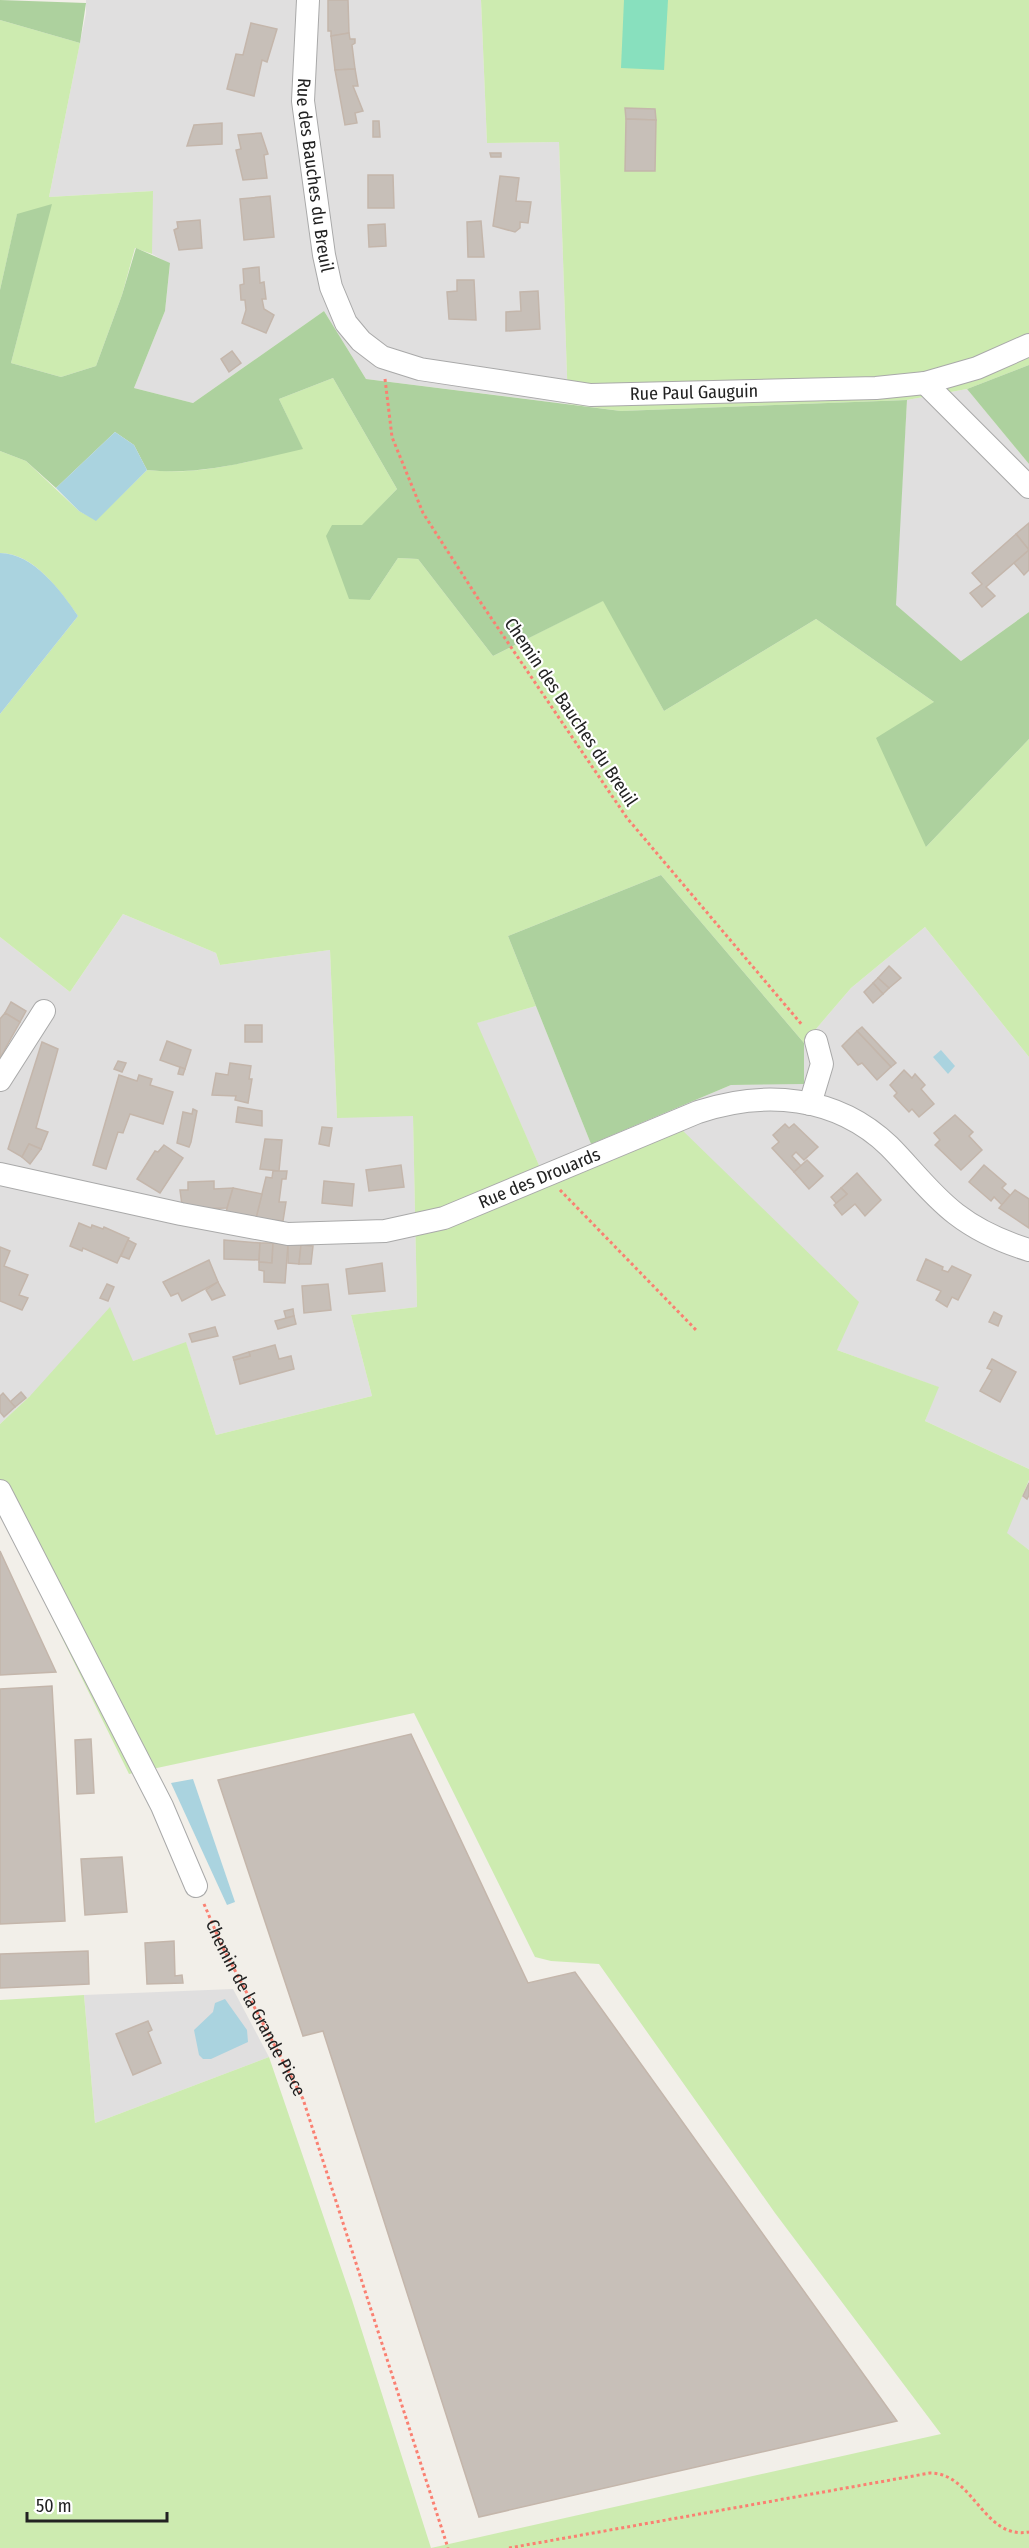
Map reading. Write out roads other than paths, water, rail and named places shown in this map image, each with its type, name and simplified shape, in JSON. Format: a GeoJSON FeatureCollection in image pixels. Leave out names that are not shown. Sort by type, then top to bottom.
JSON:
{"type":"FeatureCollection","features":[{"type":"Feature","properties":{"kind":"street","name":"Rue des Bauches du Breuil"},"geometry":{"type":"LineString","coordinates":[[308,0],[303,101],[324,255],[338,308],[361,341]]}},
{"type":"Feature","properties":{"kind":"street","name":"Rue Paul Gauguin"},"geometry":{"type":"LineString","coordinates":[[361,341],[382,357],[420,369],[591,395],[876,388],[926,383],[977,368],[1029,345]]}},
{"type":"Feature","properties":{"kind":"street"},"geometry":{"type":"LineString","coordinates":[[926,383],[1029,487]]}},
{"type":"Feature","properties":{"kind":"street"},"geometry":{"type":"LineString","coordinates":[[0,1080],[44,1011]]}},
{"type":"Feature","properties":{"kind":"street"},"geometry":{"type":"LineString","coordinates":[[810,1104],[822,1064],[816,1041]]}},
{"type":"Feature","properties":{"kind":"street","name":"Rue des Drouards"},"geometry":{"type":"LineString","coordinates":[[0,1174],[181,1214],[288,1234],[385,1231],[444,1218],[725,1103],[773,1099],[810,1104],[844,1115],[864,1126],[887,1144],[956,1214],[982,1231],[1029,1250]]}},
{"type":"Feature","properties":{"kind":"street"},"geometry":{"type":"LineString","coordinates":[[0,1491],[146,1774],[196,1886]]}},
{"type":"Feature","properties":{"kind":"water"},"geometry":{"type":"Polygon","coordinates":[[[115,432],[134,445],[147,470],[96,521],[79,511],[56,488],[115,432]]]}},
{"type":"Feature","properties":{"kind":"water"},"geometry":{"type":"Polygon","coordinates":[[[0,553],[24,559],[35,566],[55,585],[78,616],[0,714],[0,553]]]}},
{"type":"Feature","properties":{"kind":"water"},"geometry":{"type":"Polygon","coordinates":[[[941,1050],[955,1066],[948,1074],[933,1057],[941,1050]]]}},
{"type":"Feature","properties":{"kind":"water"},"geometry":{"type":"Polygon","coordinates":[[[193,1779],[235,1902],[227,1905],[171,1783],[193,1779]]]}},
{"type":"Feature","properties":{"kind":"water"},"geometry":{"type":"Polygon","coordinates":[[[225,1999],[247,2030],[248,2042],[211,2059],[203,2059],[199,2055],[194,2030],[213,2012],[215,2003],[225,1999]]]}}]}
